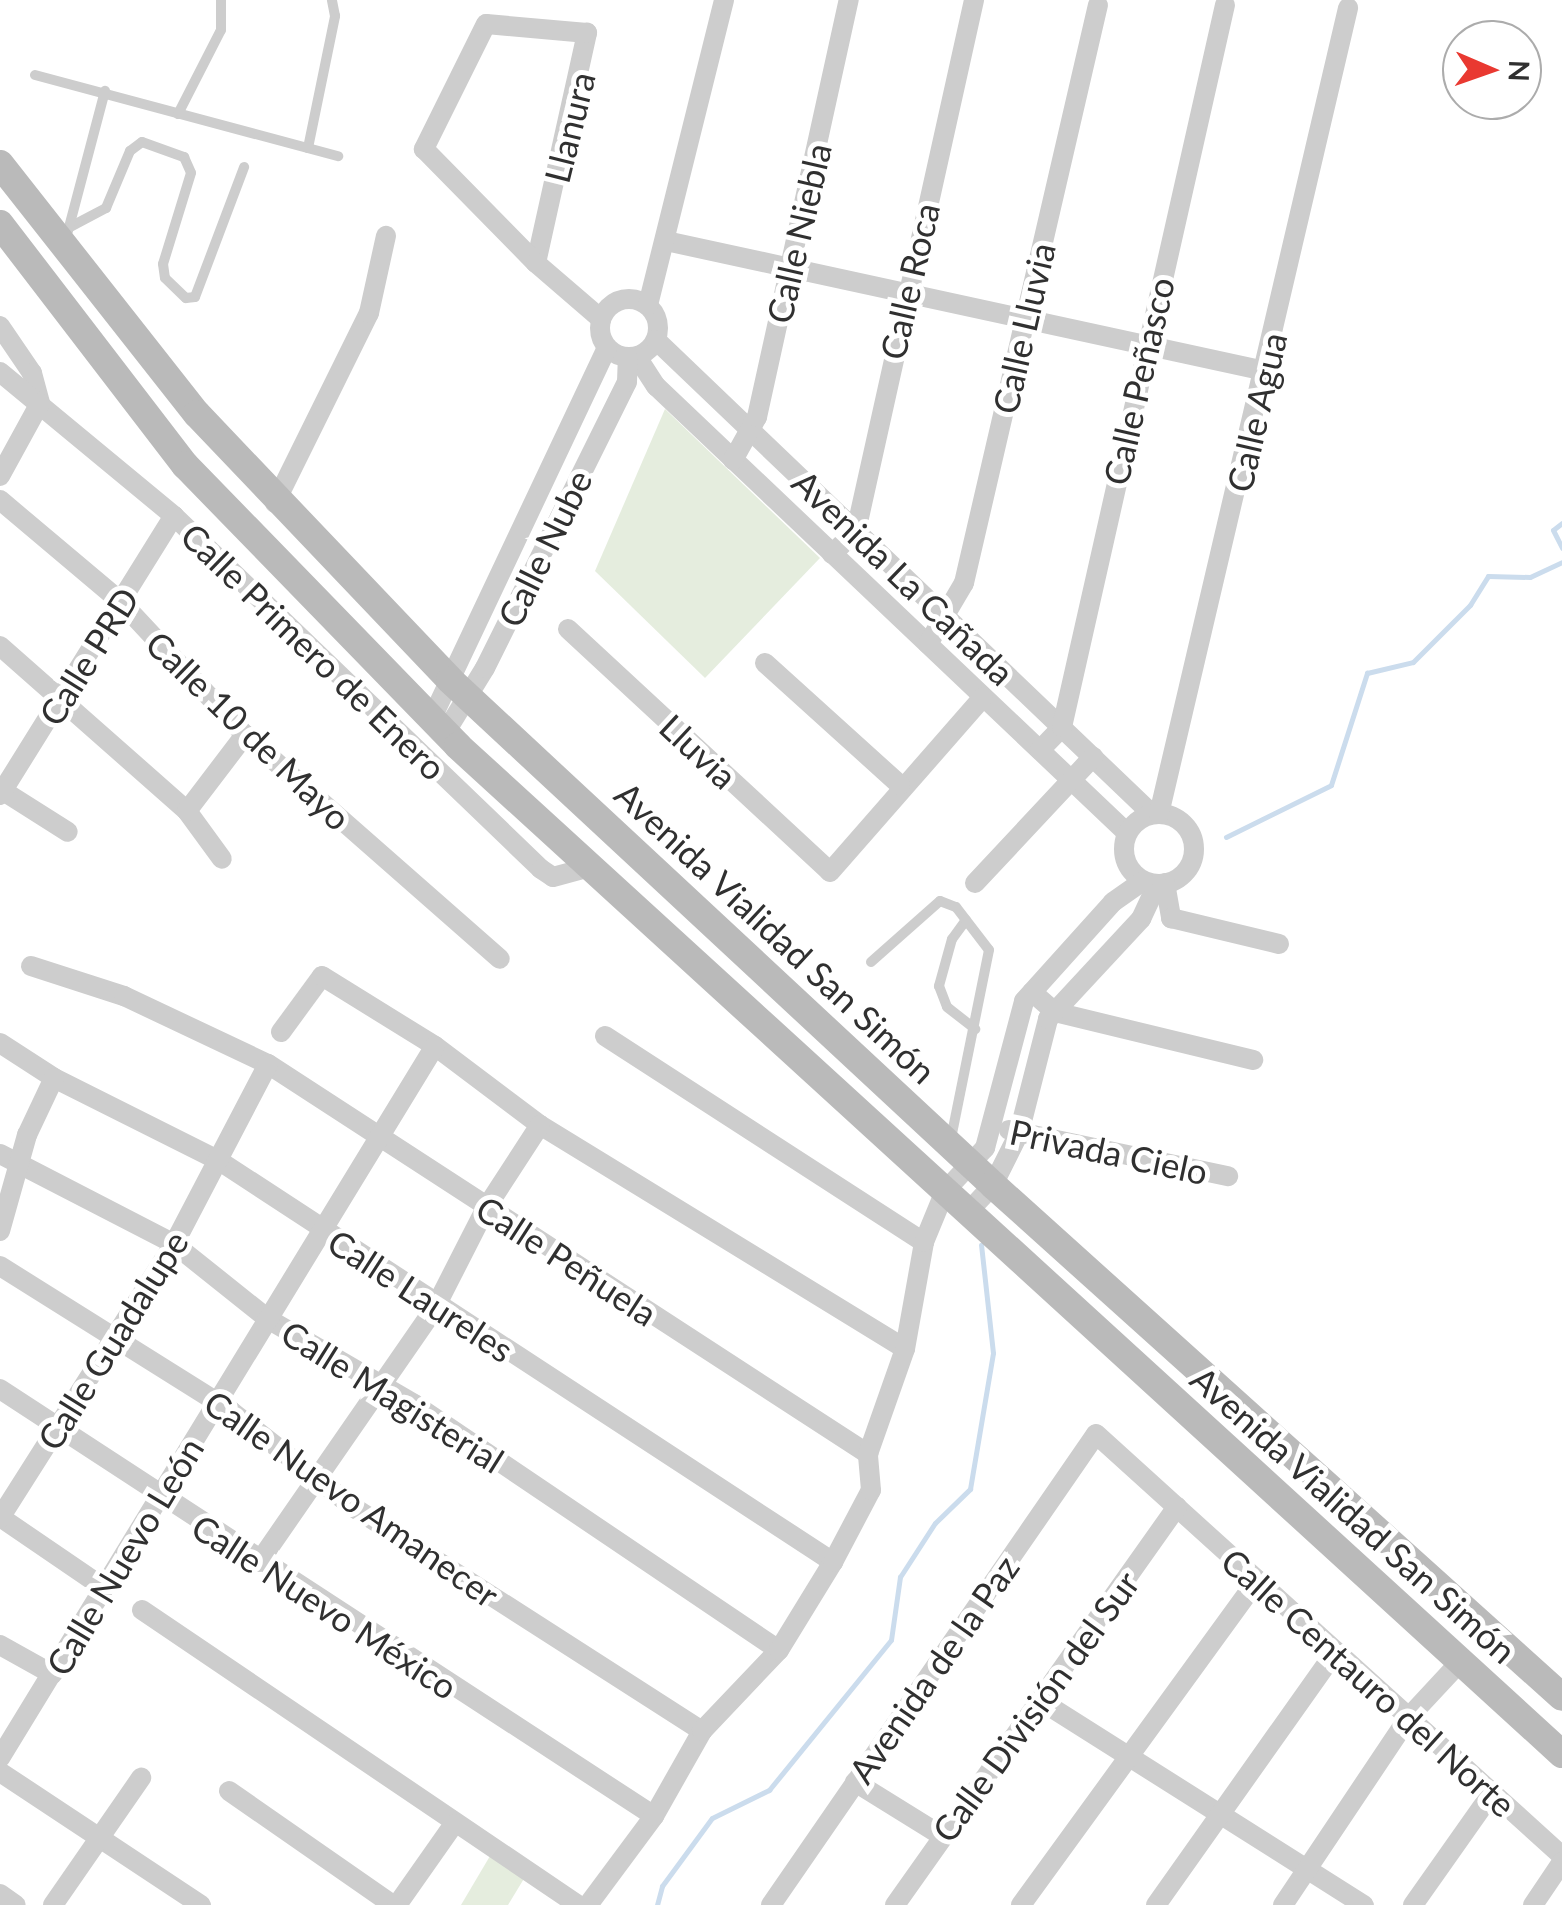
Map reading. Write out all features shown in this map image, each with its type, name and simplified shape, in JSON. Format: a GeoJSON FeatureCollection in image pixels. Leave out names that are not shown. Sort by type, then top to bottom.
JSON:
{"type":"FeatureCollection","features":[{"type":"Feature","properties":{"kind":"main road","name":"Avenida Vialidad San Simón"},"geometry":{"type":"LineString","coordinates":[[0,164],[66,235],[275,503],[460,689],[993,1185],[1562,1697]]}},
{"type":"Feature","properties":{"kind":"main road","name":"Avenida Vialidad San Simón"},"geometry":{"type":"LineString","coordinates":[[0,224],[185,465],[445,733],[1562,1754]]}},
{"type":"Feature","properties":{"kind":"street"},"geometry":{"type":"LineString","coordinates":[[648,305],[724,0]]}},
{"type":"Feature","properties":{"kind":"street","name":"Calle Niebla"},"geometry":{"type":"LineString","coordinates":[[733,460],[752,432],[849,0]]}},
{"type":"Feature","properties":{"kind":"street","name":"Calle Roca"},"geometry":{"type":"LineString","coordinates":[[856,530],[904,294],[974,0]]}},
{"type":"Feature","properties":{"kind":"street","name":"Calle Lluvia"},"geometry":{"type":"LineString","coordinates":[[928,644],[947,618],[964,583],[1098,4]]}},
{"type":"Feature","properties":{"kind":"street","name":"Calle Peñasco"},"geometry":{"type":"LineString","coordinates":[[1062,728],[1225,6]]}},
{"type":"Feature","properties":{"kind":"street","name":"Calle Agua"},"geometry":{"type":"LineString","coordinates":[[1156,814],[1265,371],[1348,8]]}},
{"type":"Feature","properties":{"kind":"street","name":"Llanura"},"geometry":{"type":"LineString","coordinates":[[486,24],[587,33],[536,263],[424,150],[486,24]]}},
{"type":"Feature","properties":{"kind":"street"},"geometry":{"type":"LineString","coordinates":[[275,503],[369,313],[386,236]]}},
{"type":"Feature","properties":{"kind":"street"},"geometry":{"type":"LineString","coordinates":[[666,241],[1265,371]]}},
{"type":"Feature","properties":{"kind":"street"},"geometry":{"type":"LineString","coordinates":[[536,263],[602,319],[607,348],[633,357],[656,340],[656,316],[648,305],[616,302],[602,319]]}},
{"type":"Feature","properties":{"kind":"street","name":"Calle Primero de Enero"},"geometry":{"type":"LineString","coordinates":[[0,326],[32,373],[40,403]]}},
{"type":"Feature","properties":{"kind":"street","name":"Avenida La Cañada"},"geometry":{"type":"LineString","coordinates":[[656,340],[1156,814]]}},
{"type":"Feature","properties":{"kind":"street","name":"Calle Nube"},"geometry":{"type":"LineString","coordinates":[[436,769],[460,689],[607,348]]}},
{"type":"Feature","properties":{"kind":"street","name":"Avenida La Cañada"},"geometry":{"type":"LineString","coordinates":[[633,357],[656,386],[1127,833]]}},
{"type":"Feature","properties":{"kind":"street","name":"Calle Nube"},"geometry":{"type":"LineString","coordinates":[[460,689],[626,382],[633,357]]}},
{"type":"Feature","properties":{"kind":"street","name":"Calle Primero de Enero"},"geometry":{"type":"LineString","coordinates":[[0,372],[174,516],[554,878],[591,866]]}},
{"type":"Feature","properties":{"kind":"street"},"geometry":{"type":"LineString","coordinates":[[0,476],[40,403]]}},
{"type":"Feature","properties":{"kind":"street","name":"Calle 10 de Mayo"},"geometry":{"type":"LineString","coordinates":[[0,500],[120,602],[245,735],[500,959]]}},
{"type":"Feature","properties":{"kind":"street","name":"Calle PRD"},"geometry":{"type":"LineString","coordinates":[[1,792],[174,516]]}},
{"type":"Feature","properties":{"kind":"street"},"geometry":{"type":"LineString","coordinates":[[832,554],[856,530]]}},
{"type":"Feature","properties":{"kind":"street","name":"Lluvia"},"geometry":{"type":"LineString","coordinates":[[568,630],[830,872],[900,785]]}},
{"type":"Feature","properties":{"kind":"street"},"geometry":{"type":"LineString","coordinates":[[959,674],[976,645]]}},
{"type":"Feature","properties":{"kind":"street"},"geometry":{"type":"LineString","coordinates":[[0,646],[64,696],[187,811],[222,858]]}},
{"type":"Feature","properties":{"kind":"street"},"geometry":{"type":"LineString","coordinates":[[765,663],[900,785],[983,696]]}},
{"type":"Feature","properties":{"kind":"street"},"geometry":{"type":"LineString","coordinates":[[1040,750],[1062,728]]}},
{"type":"Feature","properties":{"kind":"street"},"geometry":{"type":"LineString","coordinates":[[187,811],[245,735]]}},
{"type":"Feature","properties":{"kind":"street"},"geometry":{"type":"LineString","coordinates":[[976,883],[1093,758]]}},
{"type":"Feature","properties":{"kind":"street"},"geometry":{"type":"LineString","coordinates":[[1,792],[68,832]]}},
{"type":"Feature","properties":{"kind":"street"},"geometry":{"type":"LineString","coordinates":[[588,1905],[654,1816],[702,1731],[780,1650],[871,1490],[868,1454],[905,1349],[924,1242],[960,1154],[985,1148],[1015,1021],[1032,992],[1113,902],[1155,883],[1188,871],[1194,841],[1177,818],[1156,814],[1127,833],[1126,862],[1155,883],[1171,918],[1279,944]]}},
{"type":"Feature","properties":{"kind":"street"},"geometry":{"type":"LineString","coordinates":[[968,1212],[993,1185],[1019,1133],[1042,1034],[1055,1012],[1141,919],[1155,883]]}},
{"type":"Feature","properties":{"kind":"street","name":"Calle Peñuela"},"geometry":{"type":"LineString","coordinates":[[31,966],[124,996],[268,1064],[868,1454]]}},
{"type":"Feature","properties":{"kind":"street"},"geometry":{"type":"LineString","coordinates":[[282,1032],[322,976],[435,1046],[540,1125],[905,1349]]}},
{"type":"Feature","properties":{"kind":"street"},"geometry":{"type":"LineString","coordinates":[[1032,992],[1055,1012],[1253,1060]]}},
{"type":"Feature","properties":{"kind":"street"},"geometry":{"type":"LineString","coordinates":[[605,1036],[924,1242]]}},
{"type":"Feature","properties":{"kind":"street","name":"Calle Laureles"},"geometry":{"type":"LineString","coordinates":[[0,1043],[54,1078],[218,1160],[833,1562]]}},
{"type":"Feature","properties":{"kind":"street","name":"Calle Nuevo León"},"geometry":{"type":"LineString","coordinates":[[0,1758],[435,1046]]}},
{"type":"Feature","properties":{"kind":"street","name":"Calle Guadalupe"},"geometry":{"type":"LineString","coordinates":[[0,1518],[174,1244],[268,1064]]}},
{"type":"Feature","properties":{"kind":"street"},"geometry":{"type":"LineString","coordinates":[[0,1231],[9,1159],[54,1078]]}},
{"type":"Feature","properties":{"kind":"street"},"geometry":{"type":"LineString","coordinates":[[259,1562],[314,1476],[436,1306],[486,1208],[540,1125]]}},
{"type":"Feature","properties":{"kind":"street","name":"Privada Cielo"},"geometry":{"type":"LineString","coordinates":[[990,1125],[1228,1176]]}},
{"type":"Feature","properties":{"kind":"street","name":"Calle Magisterial"},"geometry":{"type":"LineString","coordinates":[[9,1159],[174,1244],[268,1319],[382,1385],[780,1650]]}},
{"type":"Feature","properties":{"kind":"street","name":"Calle Nuevo Amanecer"},"geometry":{"type":"LineString","coordinates":[[0,1266],[217,1402],[314,1476],[702,1731]]}},
{"type":"Feature","properties":{"kind":"street","name":"Calle Nuevo México"},"geometry":{"type":"LineString","coordinates":[[0,1389],[56,1431],[654,1816]]}},
{"type":"Feature","properties":{"kind":"street","name":"Calle Centauro del Norte"},"geometry":{"type":"LineString","coordinates":[[1096,1434],[1562,1860]]}},
{"type":"Feature","properties":{"kind":"street","name":"Avenida de la Paz"},"geometry":{"type":"LineString","coordinates":[[771,1905],[1096,1434]]}},
{"type":"Feature","properties":{"kind":"street","name":"Calle División del Sur"},"geometry":{"type":"LineString","coordinates":[[895,1905],[1177,1507]]}},
{"type":"Feature","properties":{"kind":"street"},"geometry":{"type":"LineString","coordinates":[[0,1518],[104,1588]]}},
{"type":"Feature","properties":{"kind":"street"},"geometry":{"type":"LineString","coordinates":[[1022,1905],[1257,1580]]}},
{"type":"Feature","properties":{"kind":"street"},"geometry":{"type":"LineString","coordinates":[[142,1610],[578,1905]]}},
{"type":"Feature","properties":{"kind":"street"},"geometry":{"type":"LineString","coordinates":[[0,1645],[52,1674]]}},
{"type":"Feature","properties":{"kind":"street"},"geometry":{"type":"LineString","coordinates":[[1156,1905],[1336,1651]]}},
{"type":"Feature","properties":{"kind":"street"},"geometry":{"type":"LineString","coordinates":[[1283,1905],[1408,1718],[1460,1662]]}},
{"type":"Feature","properties":{"kind":"street"},"geometry":{"type":"LineString","coordinates":[[1041,1701],[1364,1905]]}},
{"type":"Feature","properties":{"kind":"street"},"geometry":{"type":"LineString","coordinates":[[0,1772],[201,1905]]}},
{"type":"Feature","properties":{"kind":"street"},"geometry":{"type":"LineString","coordinates":[[53,1905],[141,1778]]}},
{"type":"Feature","properties":{"kind":"street"},"geometry":{"type":"LineString","coordinates":[[855,1782],[942,1836]]}},
{"type":"Feature","properties":{"kind":"street"},"geometry":{"type":"LineString","coordinates":[[229,1791],[395,1905],[454,1824]]}},
{"type":"Feature","properties":{"kind":"street"},"geometry":{"type":"LineString","coordinates":[[1413,1905],[1492,1793]]}},
{"type":"Feature","properties":{"kind":"street"},"geometry":{"type":"LineString","coordinates":[[1533,1905],[1562,1860]]}},
{"type":"Feature","properties":{"kind":"street"},"geometry":{"type":"LineString","coordinates":[[0,1894],[16,1905]]}},
{"type":"Feature","properties":{"kind":"lane"},"geometry":{"type":"LineString","coordinates":[[178,114],[221,30],[221,0]]}},
{"type":"Feature","properties":{"kind":"lane"},"geometry":{"type":"LineString","coordinates":[[308,148],[335,16],[332,0]]}},
{"type":"Feature","properties":{"kind":"lane"},"geometry":{"type":"LineString","coordinates":[[35,75],[338,156]]}},
{"type":"Feature","properties":{"kind":"lane"},"geometry":{"type":"LineString","coordinates":[[66,235],[106,91]]}},
{"type":"Feature","properties":{"kind":"lane"},"geometry":{"type":"LineString","coordinates":[[39,272],[66,235],[106,208],[130,151],[142,142],[184,156],[191,172],[163,264],[165,278],[186,298],[195,298],[244,167]]}},
{"type":"Feature","properties":{"kind":"lane"},"geometry":{"type":"LineString","coordinates":[[872,962],[940,901],[966,920],[989,950],[960,1154]]}},
{"type":"Feature","properties":{"kind":"lane"},"geometry":{"type":"LineString","coordinates":[[966,920],[952,940],[939,986],[947,1006],[975,1028]]}},
{"type":"Feature","properties":{"kind":"green space"},"geometry":{"type":"Polygon","coordinates":[[[665,409],[820,558],[705,678],[595,571],[665,409]]]}},
{"type":"Feature","properties":{"kind":"green space"},"geometry":{"type":"Polygon","coordinates":[[[490,1856],[525,1877],[508,1905],[461,1905],[490,1856]]]}},
{"type":"Feature","properties":{"kind":"waterway"},"geometry":{"type":"LineString","coordinates":[[1562,523],[1553,530],[1562,548]]}},
{"type":"Feature","properties":{"kind":"waterway"},"geometry":{"type":"LineString","coordinates":[[1226,837],[1331,785],[1367,673],[1413,662],[1470,605],[1488,576],[1530,577],[1562,562]]}},
{"type":"Feature","properties":{"kind":"waterway"},"geometry":{"type":"LineString","coordinates":[[657,1905],[662,1886],[712,1818],[769,1790],[891,1640],[900,1577],[935,1523],[970,1489],[993,1353],[981,1245]]}}]}
